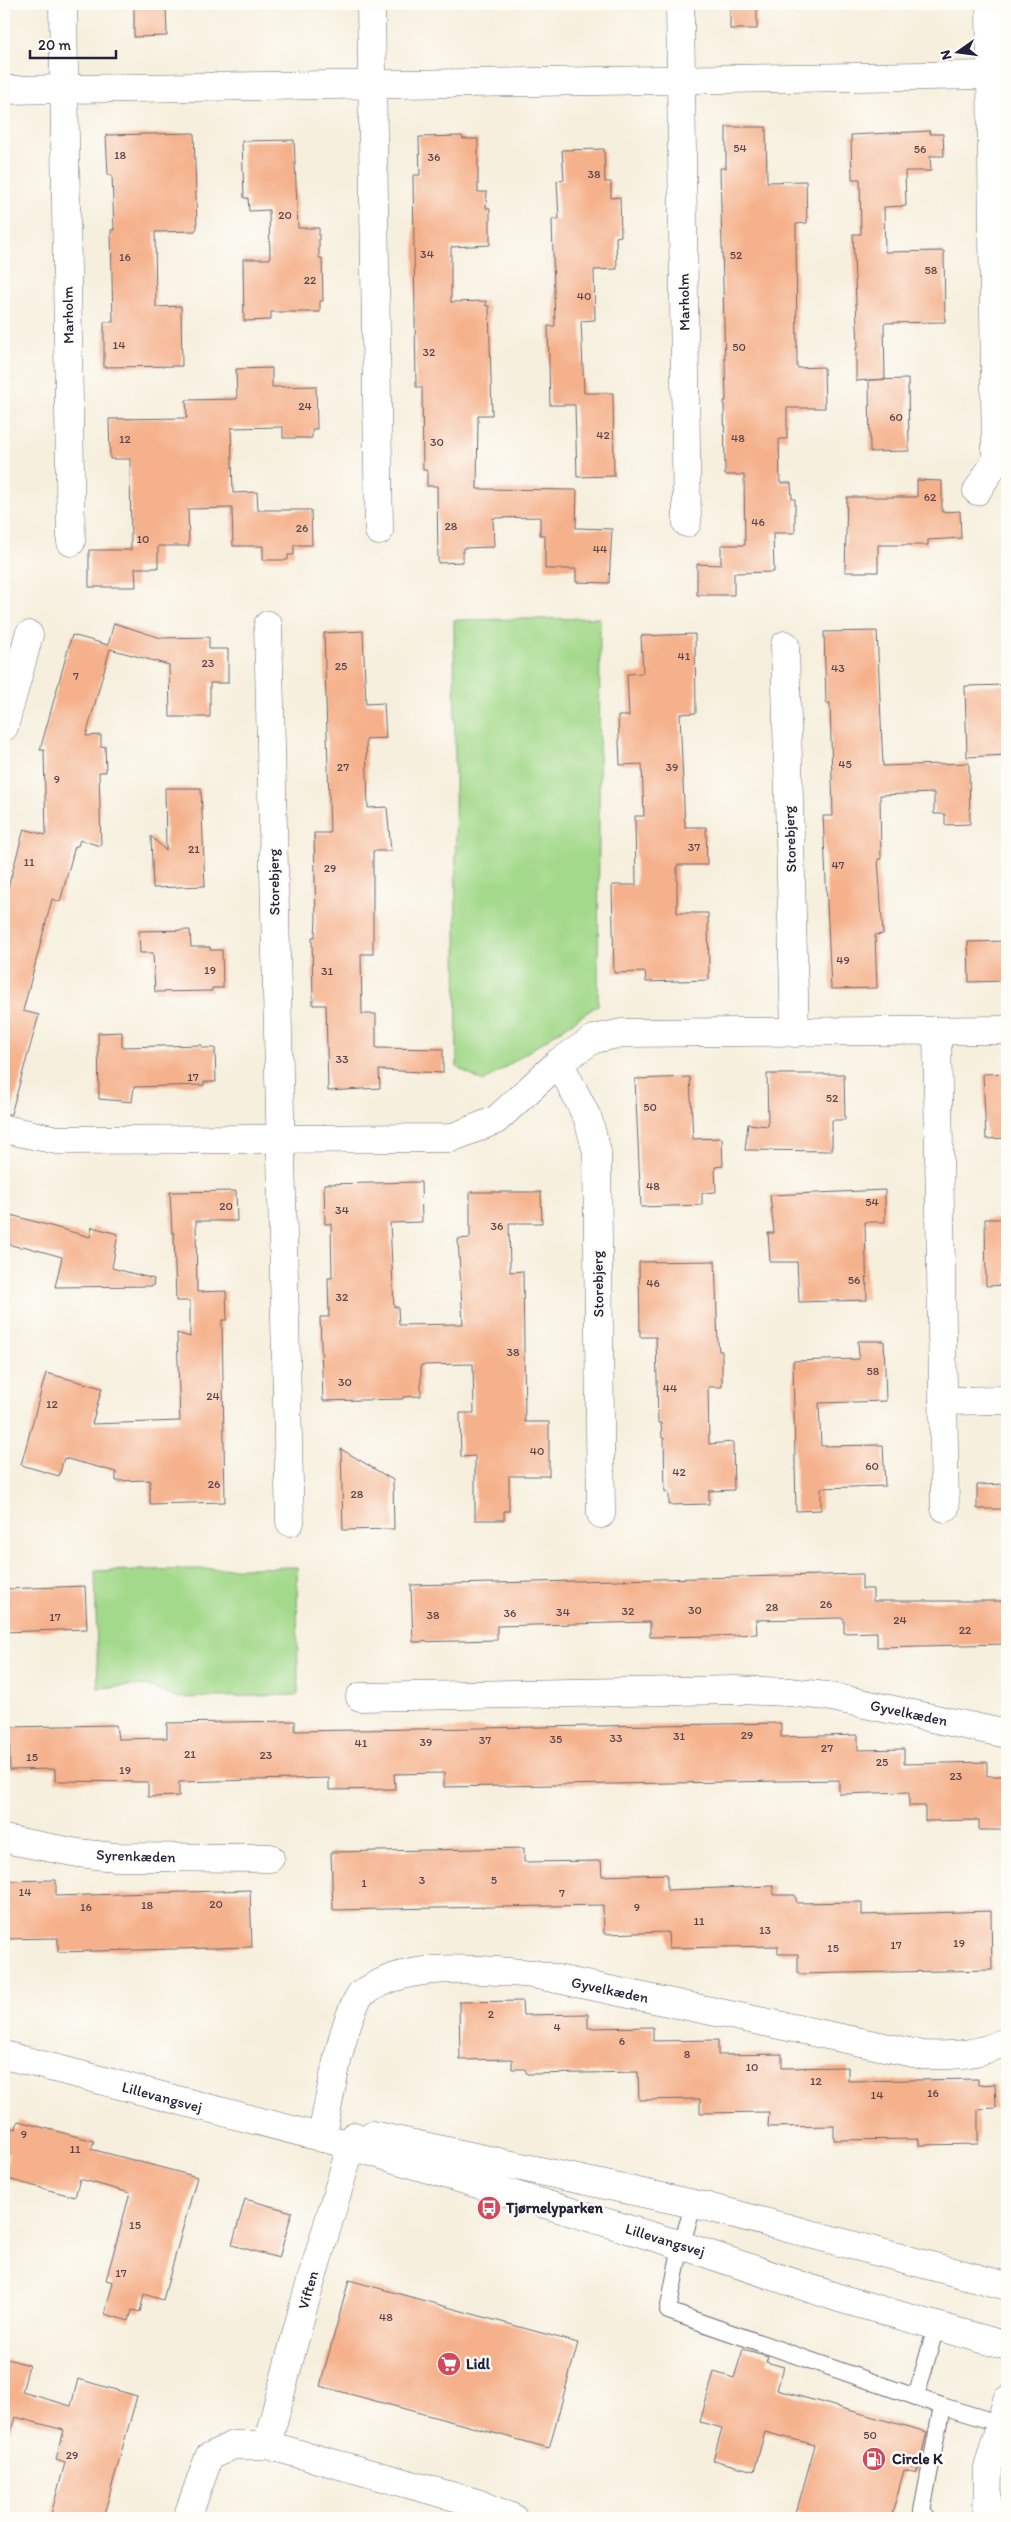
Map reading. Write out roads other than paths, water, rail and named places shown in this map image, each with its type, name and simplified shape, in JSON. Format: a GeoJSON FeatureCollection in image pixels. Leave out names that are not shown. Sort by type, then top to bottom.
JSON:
{"type":"FeatureCollection","features":[{"type":"Feature","properties":{"kind":"street","name":"Marholm"},"geometry":{"type":"LineString","coordinates":[[63,4],[71,542]]}},
{"type":"Feature","properties":{"kind":"street"},"geometry":{"type":"LineString","coordinates":[[371,4],[378,531]]}},
{"type":"Feature","properties":{"kind":"street","name":"Marholm"},"geometry":{"type":"LineString","coordinates":[[680,4],[687,523]]}},
{"type":"Feature","properties":{"kind":"street"},"geometry":{"type":"LineString","coordinates":[[977,491],[1002,461],[1000,202],[991,76],[990,4]]}},
{"type":"Feature","properties":{"kind":"street"},"geometry":{"type":"LineString","coordinates":[[4,90],[991,76]]}},
{"type":"Feature","properties":{"kind":"street","name":"Storebjerg"},"geometry":{"type":"LineString","coordinates":[[268,625],[290,1522]]}},
{"type":"Feature","properties":{"kind":"street"},"geometry":{"type":"LineString","coordinates":[[4,727],[29,635]]}},
{"type":"Feature","properties":{"kind":"street","name":"Storebjerg"},"geometry":{"type":"LineString","coordinates":[[784,645],[795,1033]]}},
{"type":"Feature","properties":{"kind":"street"},"geometry":{"type":"LineString","coordinates":[[4,1129],[56,1140],[451,1138],[496,1120],[560,1062],[594,1040],[622,1033],[1007,1030]]}},
{"type":"Feature","properties":{"kind":"street"},"geometry":{"type":"LineString","coordinates":[[937,1031],[945,1508]]}},
{"type":"Feature","properties":{"kind":"street","name":"Storebjerg"},"geometry":{"type":"LineString","coordinates":[[560,1062],[588,1119],[597,1152],[601,1514]]}},
{"type":"Feature","properties":{"kind":"street"},"geometry":{"type":"LineString","coordinates":[[943,1401],[1007,1400]]}},
{"type":"Feature","properties":{"kind":"street","name":"Gyvelkæden"},"geometry":{"type":"LineString","coordinates":[[360,1697],[734,1690],[788,1692],[872,1704],[1007,1734]]}},
{"type":"Feature","properties":{"kind":"street","name":"Syrenkæden"},"geometry":{"type":"LineString","coordinates":[[4,1839],[78,1853],[115,1856],[270,1858]]}},
{"type":"Feature","properties":{"kind":"street","name":"Gyvelkæden"},"geometry":{"type":"LineString","coordinates":[[321,2138],[346,2027],[361,1994],[386,1979],[426,1971],[477,1970],[533,1974],[923,2055],[958,2056],[993,2048],[1007,2041]]}},
{"type":"Feature","properties":{"kind":"street","name":"Lillevangsvej"},"geometry":{"type":"LineString","coordinates":[[4,2054],[321,2138],[353,2141],[681,2245],[839,2298],[1007,2346]]}},
{"type":"Feature","properties":{"kind":"street","name":"Lillevangsvej"},"geometry":{"type":"LineString","coordinates":[[353,2141],[369,2135],[694,2204],[1007,2286]]}},
{"type":"Feature","properties":{"kind":"street","name":"Viften"},"geometry":{"type":"LineString","coordinates":[[267,2445],[303,2308],[353,2141]]}},
{"type":"Feature","properties":{"kind":"street"},"geometry":{"type":"LineString","coordinates":[[987,2518],[988,2468],[1004,2412]]}},
{"type":"Feature","properties":{"kind":"street"},"geometry":{"type":"LineString","coordinates":[[187,2518],[208,2457],[233,2445],[267,2445],[477,2503],[514,2518]]}},
{"type":"Feature","properties":{"kind":"street"},"geometry":{"type":"LineString","coordinates":[[1002,2518],[1007,2514]]}},
{"type":"Feature","properties":{"kind":"lane"},"geometry":{"type":"LineString","coordinates":[[694,2204],[681,2245],[668,2311],[942,2406],[1004,2412]]}},
{"type":"Feature","properties":{"kind":"lane"},"geometry":{"type":"LineString","coordinates":[[916,2397],[936,2327]]}},
{"type":"Feature","properties":{"kind":"lane"},"geometry":{"type":"LineString","coordinates":[[925,2515],[942,2406]]}},
{"type":"Feature","properties":{"kind":"place","name":"Tjørnelyparken"},"geometry":{"type":"Point","coordinates":[489,2208]}},
{"type":"Feature","properties":{"kind":"place","name":"Lidl"},"geometry":{"type":"Point","coordinates":[449,2364]}},
{"type":"Feature","properties":{"kind":"place","name":"Circle K"},"geometry":{"type":"Point","coordinates":[874,2459]}}]}
